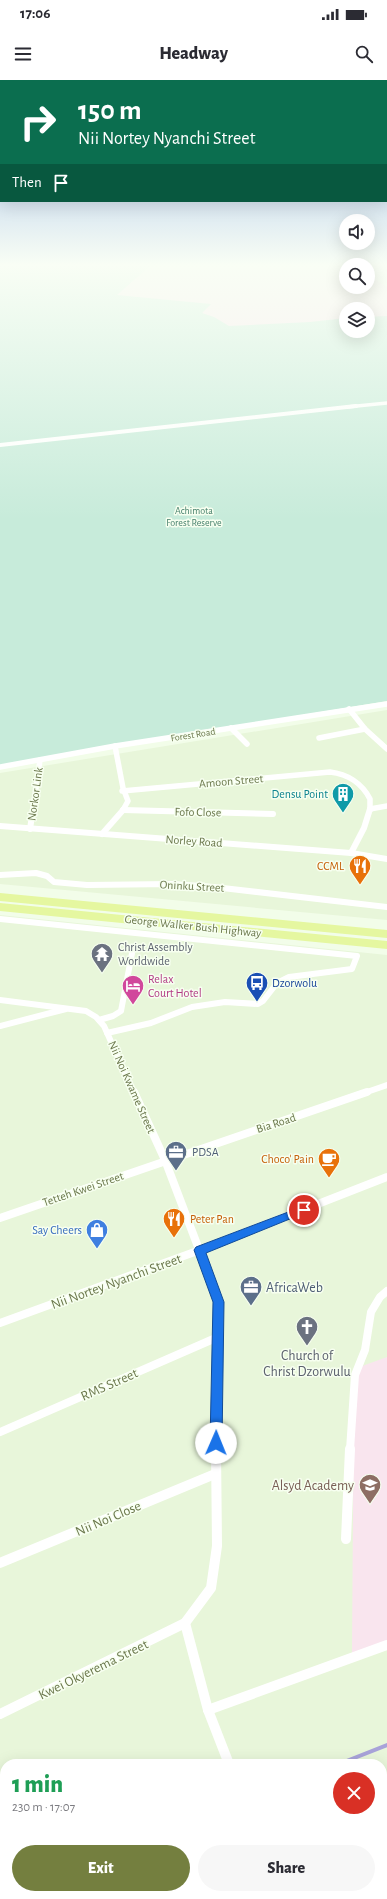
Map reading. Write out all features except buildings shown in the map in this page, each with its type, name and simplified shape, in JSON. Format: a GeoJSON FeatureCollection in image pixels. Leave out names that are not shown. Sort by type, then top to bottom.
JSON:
{"type":"FeatureCollection","features":[{"type":"Feature","properties":{"kind":"highway","name":"George Walker Bush Highway"},"geometry":{"type":"LineString","coordinates":[[0,897],[387,934]]}},
{"type":"Feature","properties":{"kind":"highway","name":"George Walker Bush Highway"},"geometry":{"type":"LineString","coordinates":[[0,907],[363,943],[387,947]]}},
{"type":"Feature","properties":{"kind":"street"},"geometry":{"type":"LineString","coordinates":[[0,445],[387,403]]}},
{"type":"Feature","properties":{"kind":"street","name":"Forest Road"},"geometry":{"type":"LineString","coordinates":[[0,767],[115,746],[387,704]]}},
{"type":"Feature","properties":{"kind":"street"},"geometry":{"type":"LineString","coordinates":[[349,710],[365,729],[387,749]]}},
{"type":"Feature","properties":{"kind":"street"},"geometry":{"type":"LineString","coordinates":[[231,728],[247,744]]}},
{"type":"Feature","properties":{"kind":"street"},"geometry":{"type":"LineString","coordinates":[[319,738],[365,729]]}},
{"type":"Feature","properties":{"kind":"street"},"geometry":{"type":"LineString","coordinates":[[102,834],[123,810],[128,801],[122,791],[118,756],[115,746]]}},
{"type":"Feature","properties":{"kind":"street","name":"Norkor Link"},"geometry":{"type":"LineString","coordinates":[[30,829],[40,760]]}},
{"type":"Feature","properties":{"kind":"street","name":"Amoon Street"},"geometry":{"type":"LineString","coordinates":[[122,791],[324,772],[340,772],[352,778],[367,793],[371,800],[370,809]]}},
{"type":"Feature","properties":{"kind":"street"},"geometry":{"type":"LineString","coordinates":[[351,854],[370,809],[387,806]]}},
{"type":"Feature","properties":{"kind":"street","name":"Fofo Close"},"geometry":{"type":"LineString","coordinates":[[123,810],[273,814]]}},
{"type":"Feature","properties":{"kind":"street","name":"Norley Road"},"geometry":{"type":"LineString","coordinates":[[0,826],[351,854],[387,859]]}},
{"type":"Feature","properties":{"kind":"street","name":"Oninku Street"},"geometry":{"type":"LineString","coordinates":[[0,875],[36,873],[47,876],[54,882],[87,885],[165,884],[214,886],[387,907]]}},
{"type":"Feature","properties":{"kind":"street"},"geometry":{"type":"LineString","coordinates":[[0,920],[357,956],[352,969],[289,977],[277,983],[263,1001],[258,1004],[225,1002],[198,1006],[151,1023],[107,1033]]}},
{"type":"Feature","properties":{"kind":"street"},"geometry":{"type":"LineString","coordinates":[[99,1020],[113,1016],[121,1010],[133,948]]}},
{"type":"Feature","properties":{"kind":"street","name":"Nii Noi Kwame Street"},"geometry":{"type":"LineString","coordinates":[[0,1000],[72,1008],[86,1011],[99,1020],[107,1033],[165,1160],[219,1302],[215,1474],[217,1546],[211,1588],[185,1623]]}},
{"type":"Feature","properties":{"kind":"street"},"geometry":{"type":"LineString","coordinates":[[0,1026],[72,1008]]}},
{"type":"Feature","properties":{"kind":"street","name":"Bia Road"},"geometry":{"type":"LineString","coordinates":[[165,1160],[387,1085]]}},
{"type":"Feature","properties":{"kind":"street","name":"Tetteh Kwei Street"},"geometry":{"type":"LineString","coordinates":[[0,1218],[165,1160]]}},
{"type":"Feature","properties":{"kind":"street","name":"Nii Nortey Nyanchi Street"},"geometry":{"type":"LineString","coordinates":[[0,1323],[200,1250],[387,1177]]}},
{"type":"Feature","properties":{"kind":"street"},"geometry":{"type":"LineString","coordinates":[[346,1539],[354,1378],[364,1358],[372,1311],[376,1301],[387,1291]]}},
{"type":"Feature","properties":{"kind":"street","name":"RMS Street"},"geometry":{"type":"LineString","coordinates":[[0,1432],[218,1337]]}},
{"type":"Feature","properties":{"kind":"street","name":"Nii Noi Close"},"geometry":{"type":"LineString","coordinates":[[0,1563],[215,1474]]}},
{"type":"Feature","properties":{"kind":"street"},"geometry":{"type":"LineString","coordinates":[[185,1623],[208,1710],[227,1759]]}},
{"type":"Feature","properties":{"kind":"street","name":"Kwei Okyerema Street"},"geometry":{"type":"LineString","coordinates":[[0,1714],[185,1623]]}},
{"type":"Feature","properties":{"kind":"street"},"geometry":{"type":"LineString","coordinates":[[208,1710],[387,1645]]}},
{"type":"Feature","properties":{"kind":"shaded area"},"geometry":{"type":"Polygon","coordinates":[[[133,351],[312,351],[146,366],[133,351]]]}},
{"type":"Feature","properties":{"kind":"shaded area"},"geometry":{"type":"Polygon","coordinates":[[[387,710],[387,920],[0,884],[0,773],[387,710]]]}},
{"type":"Feature","properties":{"kind":"shaded area"},"geometry":{"type":"Polygon","coordinates":[[[0,915],[387,955],[387,1759],[0,1759],[0,915]]]}},
{"type":"Feature","properties":{"kind":"shaded area","name":"Alsyd Academy"},"geometry":{"type":"Polygon","coordinates":[[[387,1357],[387,1640],[352,1654],[354,1369],[387,1357]]]}},
{"type":"Feature","properties":{"kind":"green space","name":"Achimota Forest Reserve"},"geometry":{"type":"Polygon","coordinates":[[[0,351],[387,351],[387,701],[0,765],[0,351]]]}},
{"type":"Feature","properties":{"kind":"waterway"},"geometry":{"type":"LineString","coordinates":[[352,1759],[387,1745]]}},
{"type":"Feature","properties":{"kind":"place","name":"Densu Point"},"geometry":{"type":"Point","coordinates":[343,814]}},
{"type":"Feature","properties":{"kind":"place","name":"CCML"},"geometry":{"type":"Point","coordinates":[360,886]}},
{"type":"Feature","properties":{"kind":"place","name":"Christ Assembly Worldwide"},"geometry":{"type":"Point","coordinates":[102,974]}},
{"type":"Feature","properties":{"kind":"place","name":"Dzorwolu"},"geometry":{"type":"Point","coordinates":[257,1002]}},
{"type":"Feature","properties":{"kind":"place","name":"Relax Court Hotel"},"geometry":{"type":"Point","coordinates":[133,1006]}},
{"type":"Feature","properties":{"kind":"place","name":"PDSA"},"geometry":{"type":"Point","coordinates":[176,1172]}},
{"type":"Feature","properties":{"kind":"place","name":"Choco' Pain"},"geometry":{"type":"Point","coordinates":[329,1178]}},
{"type":"Feature","properties":{"kind":"place","name":"Peter Pan"},"geometry":{"type":"Point","coordinates":[174,1238]}},
{"type":"Feature","properties":{"kind":"place","name":"Say Cheers"},"geometry":{"type":"Point","coordinates":[97,1250]}},
{"type":"Feature","properties":{"kind":"place","name":"AfricaWeb"},"geometry":{"type":"Point","coordinates":[251,1306]}},
{"type":"Feature","properties":{"kind":"place","name":"Church of Christ Dzorwulu"},"geometry":{"type":"Point","coordinates":[307,1346]}},
{"type":"Feature","properties":{"kind":"place","name":"Alsyd Academy"},"geometry":{"type":"Point","coordinates":[370,1504]}},
{"type":"Feature","properties":{"kind":"route"},"geometry":{"type":"LineString","coordinates":[[216,1443],[219,1302],[200,1250],[304,1210]]}}]}
